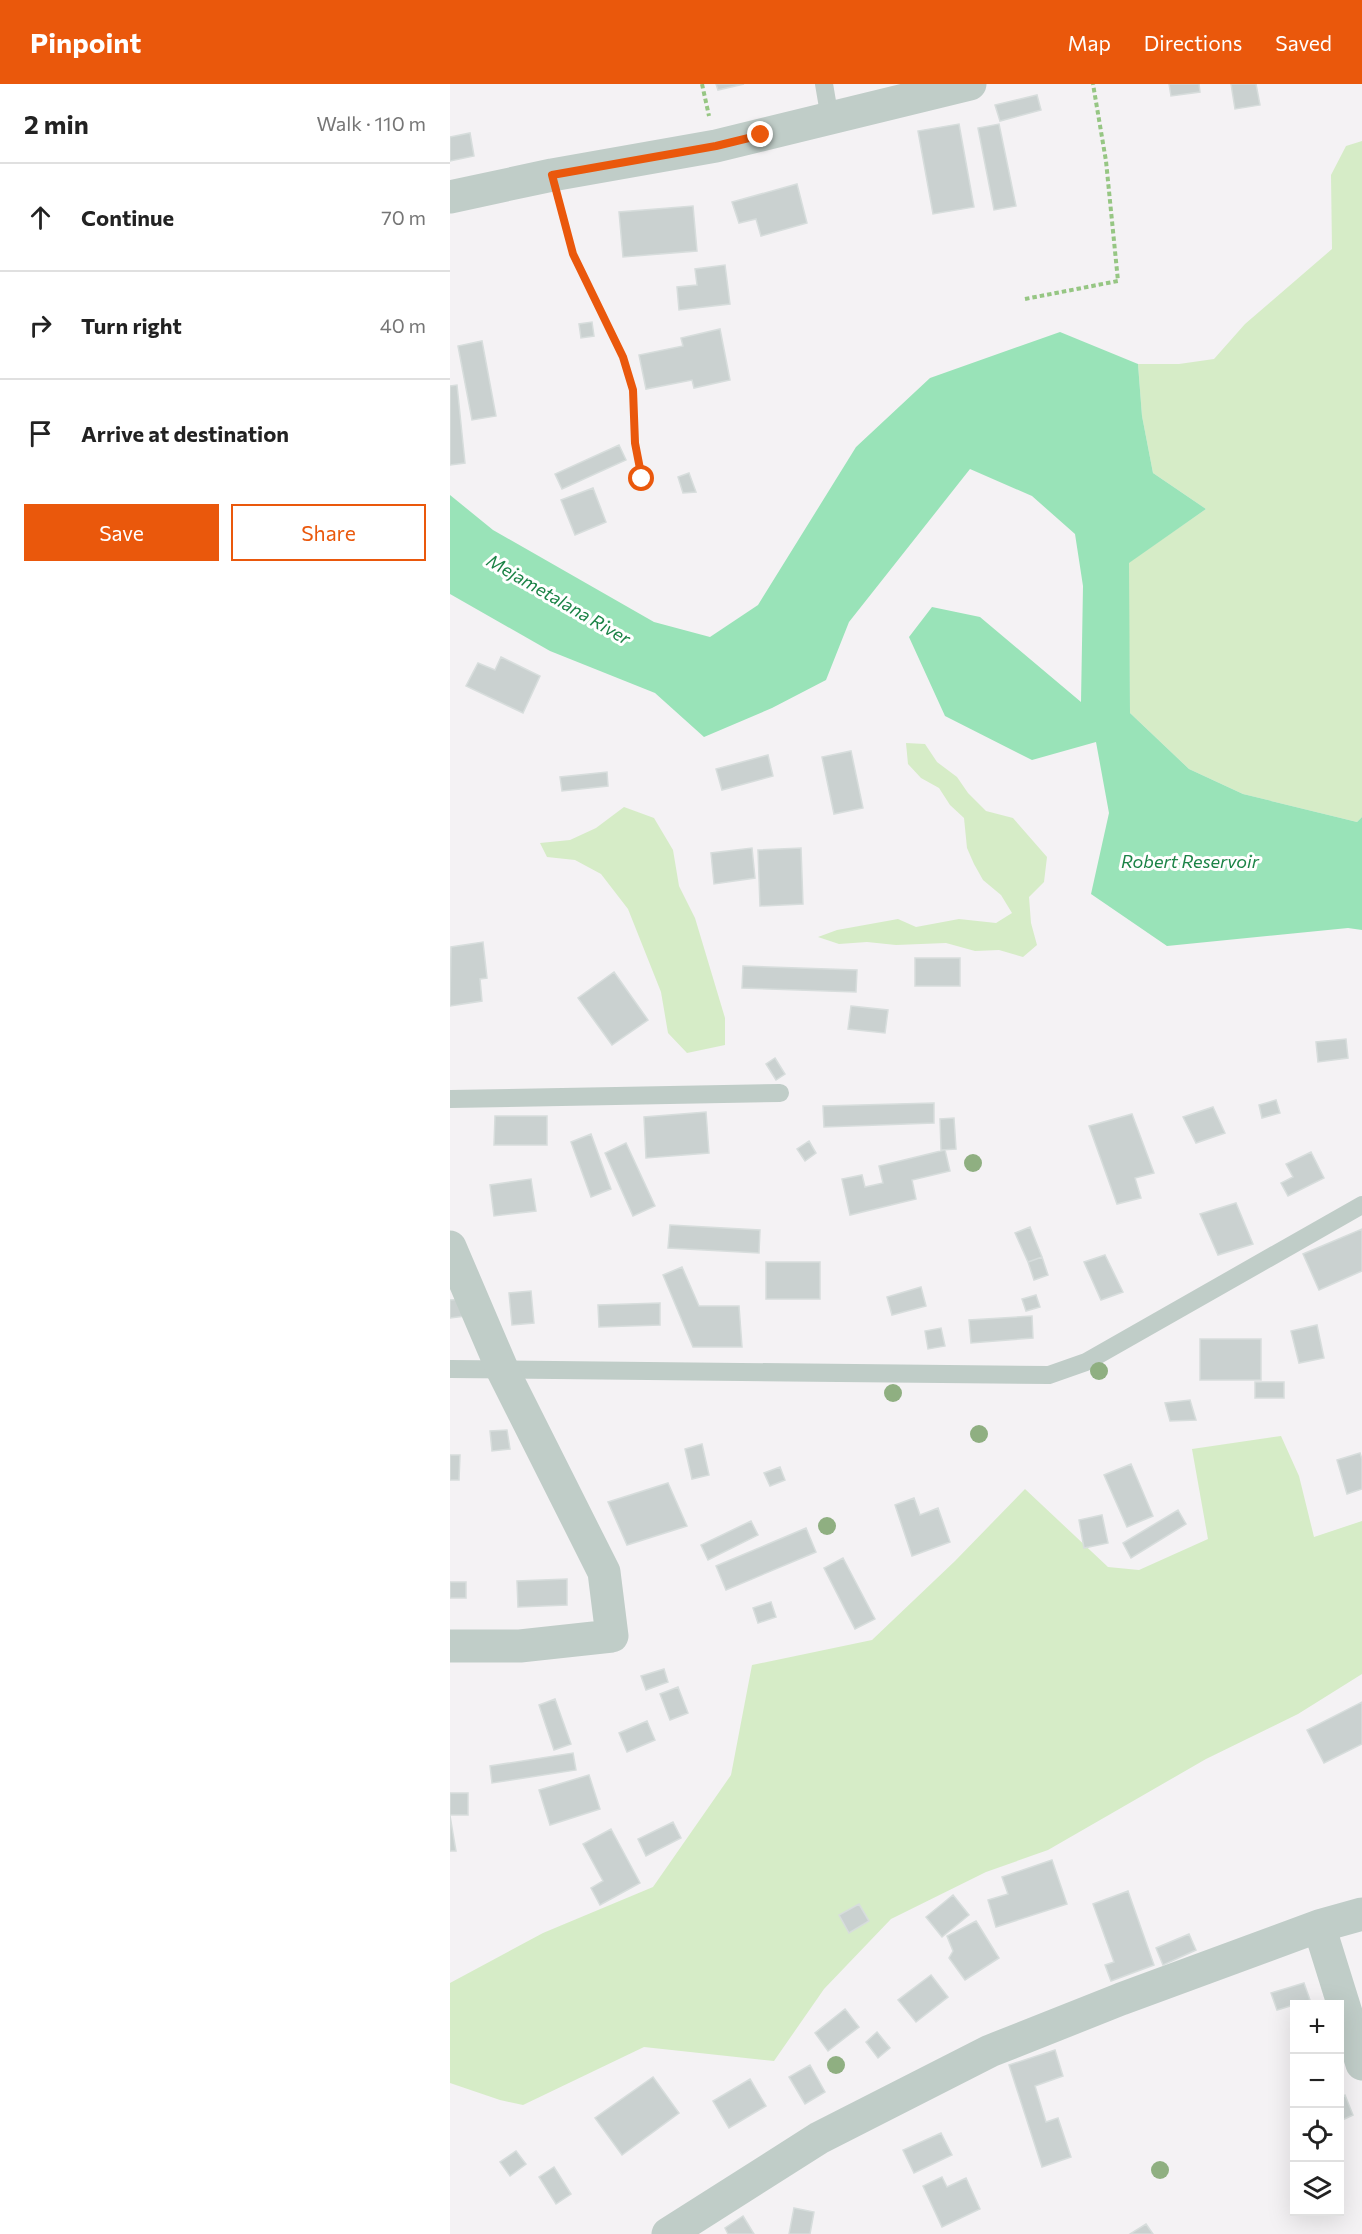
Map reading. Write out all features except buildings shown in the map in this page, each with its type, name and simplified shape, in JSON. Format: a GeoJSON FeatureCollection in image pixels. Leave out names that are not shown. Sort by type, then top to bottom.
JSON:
{"type":"FeatureCollection","features":[{"type":"Feature","properties":{"kind":"street"},"geometry":{"type":"LineString","coordinates":[[450,197],[552,175],[716,146],[970,84]]}},
{"type":"Feature","properties":{"kind":"street"},"geometry":{"type":"LineString","coordinates":[[450,1247],[503,1371],[604,1572],[612,1636],[520,1646],[450,1646]]}},
{"type":"Feature","properties":{"kind":"street"},"geometry":{"type":"LineString","coordinates":[[668,2234],[819,2138],[990,2051],[1120,1999],[1319,1926],[1362,1914]]}},
{"type":"Feature","properties":{"kind":"street"},"geometry":{"type":"LineString","coordinates":[[1319,1926],[1362,2064]]}},
{"type":"Feature","properties":{"kind":"lane"},"geometry":{"type":"LineString","coordinates":[[824,84],[830,118]]}},
{"type":"Feature","properties":{"kind":"lane"},"geometry":{"type":"LineString","coordinates":[[450,1099],[780,1093]]}},
{"type":"Feature","properties":{"kind":"lane"},"geometry":{"type":"LineString","coordinates":[[450,1369],[1049,1375],[1086,1362],[1362,1205]]}},
{"type":"Feature","properties":{"kind":"path"},"geometry":{"type":"LineString","coordinates":[[1024,299],[1118,281],[1106,161],[1092,84]]}},
{"type":"Feature","properties":{"kind":"path"},"geometry":{"type":"LineString","coordinates":[[552,175],[573,254],[623,357],[633,390],[635,443],[642,479]]}},
{"type":"Feature","properties":{"kind":"shaded area"},"geometry":{"type":"Polygon","coordinates":[[[1362,141],[1362,817],[1357,822],[1243,794],[1189,769],[1130,713],[1128,563],[1206,509],[1153,473],[1142,416],[1138,364],[1179,364],[1214,359],[1245,324],[1332,249],[1331,175],[1346,146],[1362,141]]]}},
{"type":"Feature","properties":{"kind":"shaded area"},"geometry":{"type":"Polygon","coordinates":[[[906,743],[925,744],[937,762],[957,777],[968,793],[986,811],[1013,818],[1047,857],[1044,882],[1029,897],[1031,923],[1037,945],[1023,957],[999,950],[975,951],[946,943],[839,944],[818,937],[837,930],[898,919],[916,927],[959,919],[996,923],[1012,913],[1001,895],[983,880],[974,864],[967,848],[964,818],[950,805],[939,788],[921,778],[908,764],[906,743]]]}},
{"type":"Feature","properties":{"kind":"shaded area"},"geometry":{"type":"Polygon","coordinates":[[[624,807],[654,818],[673,850],[679,886],[695,918],[725,1018],[725,1045],[687,1053],[668,1033],[661,992],[628,909],[601,874],[575,860],[547,857],[540,843],[570,840],[596,828],[624,807]]]}},
{"type":"Feature","properties":{"kind":"shaded area"},"geometry":{"type":"Polygon","coordinates":[[[1281,1436],[1299,1476],[1314,1537],[1362,1521],[1362,1674],[1298,1714],[1206,1759],[1048,1850],[986,1872],[891,1919],[824,1989],[774,2061],[644,2047],[523,2105],[500,2100],[450,2083],[450,1983],[543,1933],[653,1887],[731,1775],[752,1665],[872,1640],[955,1561],[1025,1489],[1108,1567],[1139,1570],[1208,1539],[1192,1449],[1281,1436]]]}},
{"type":"Feature","properties":{"kind":"water","name":"Robert Reservoir"},"geometry":{"type":"Polygon","coordinates":[[[1060,332],[1138,364],[1142,416],[1153,473],[1206,509],[1129,563],[1130,713],[1189,769],[1243,794],[1357,822],[1362,817],[1362,930],[1348,928],[1167,946],[1091,894],[1109,813],[1096,742],[1032,760],[945,716],[909,637],[932,607],[980,617],[1081,702],[1083,586],[1075,534],[1032,496],[970,469],[849,622],[826,680],[772,708],[704,737],[655,693],[550,651],[450,594],[450,495],[493,530],[654,622],[710,637],[758,605],[856,447],[930,378],[1060,332]]]}},
{"type":"Feature","properties":{"kind":"route"},"geometry":{"type":"LineString","coordinates":[[642,479],[635,443],[633,390],[623,357],[573,254],[552,175],[716,146],[761,135]]}},
{"type":"Feature","properties":{"kind":"water label","name":"Mejametalana River"},"geometry":{"type":"Point","coordinates":[559,599]}}]}
